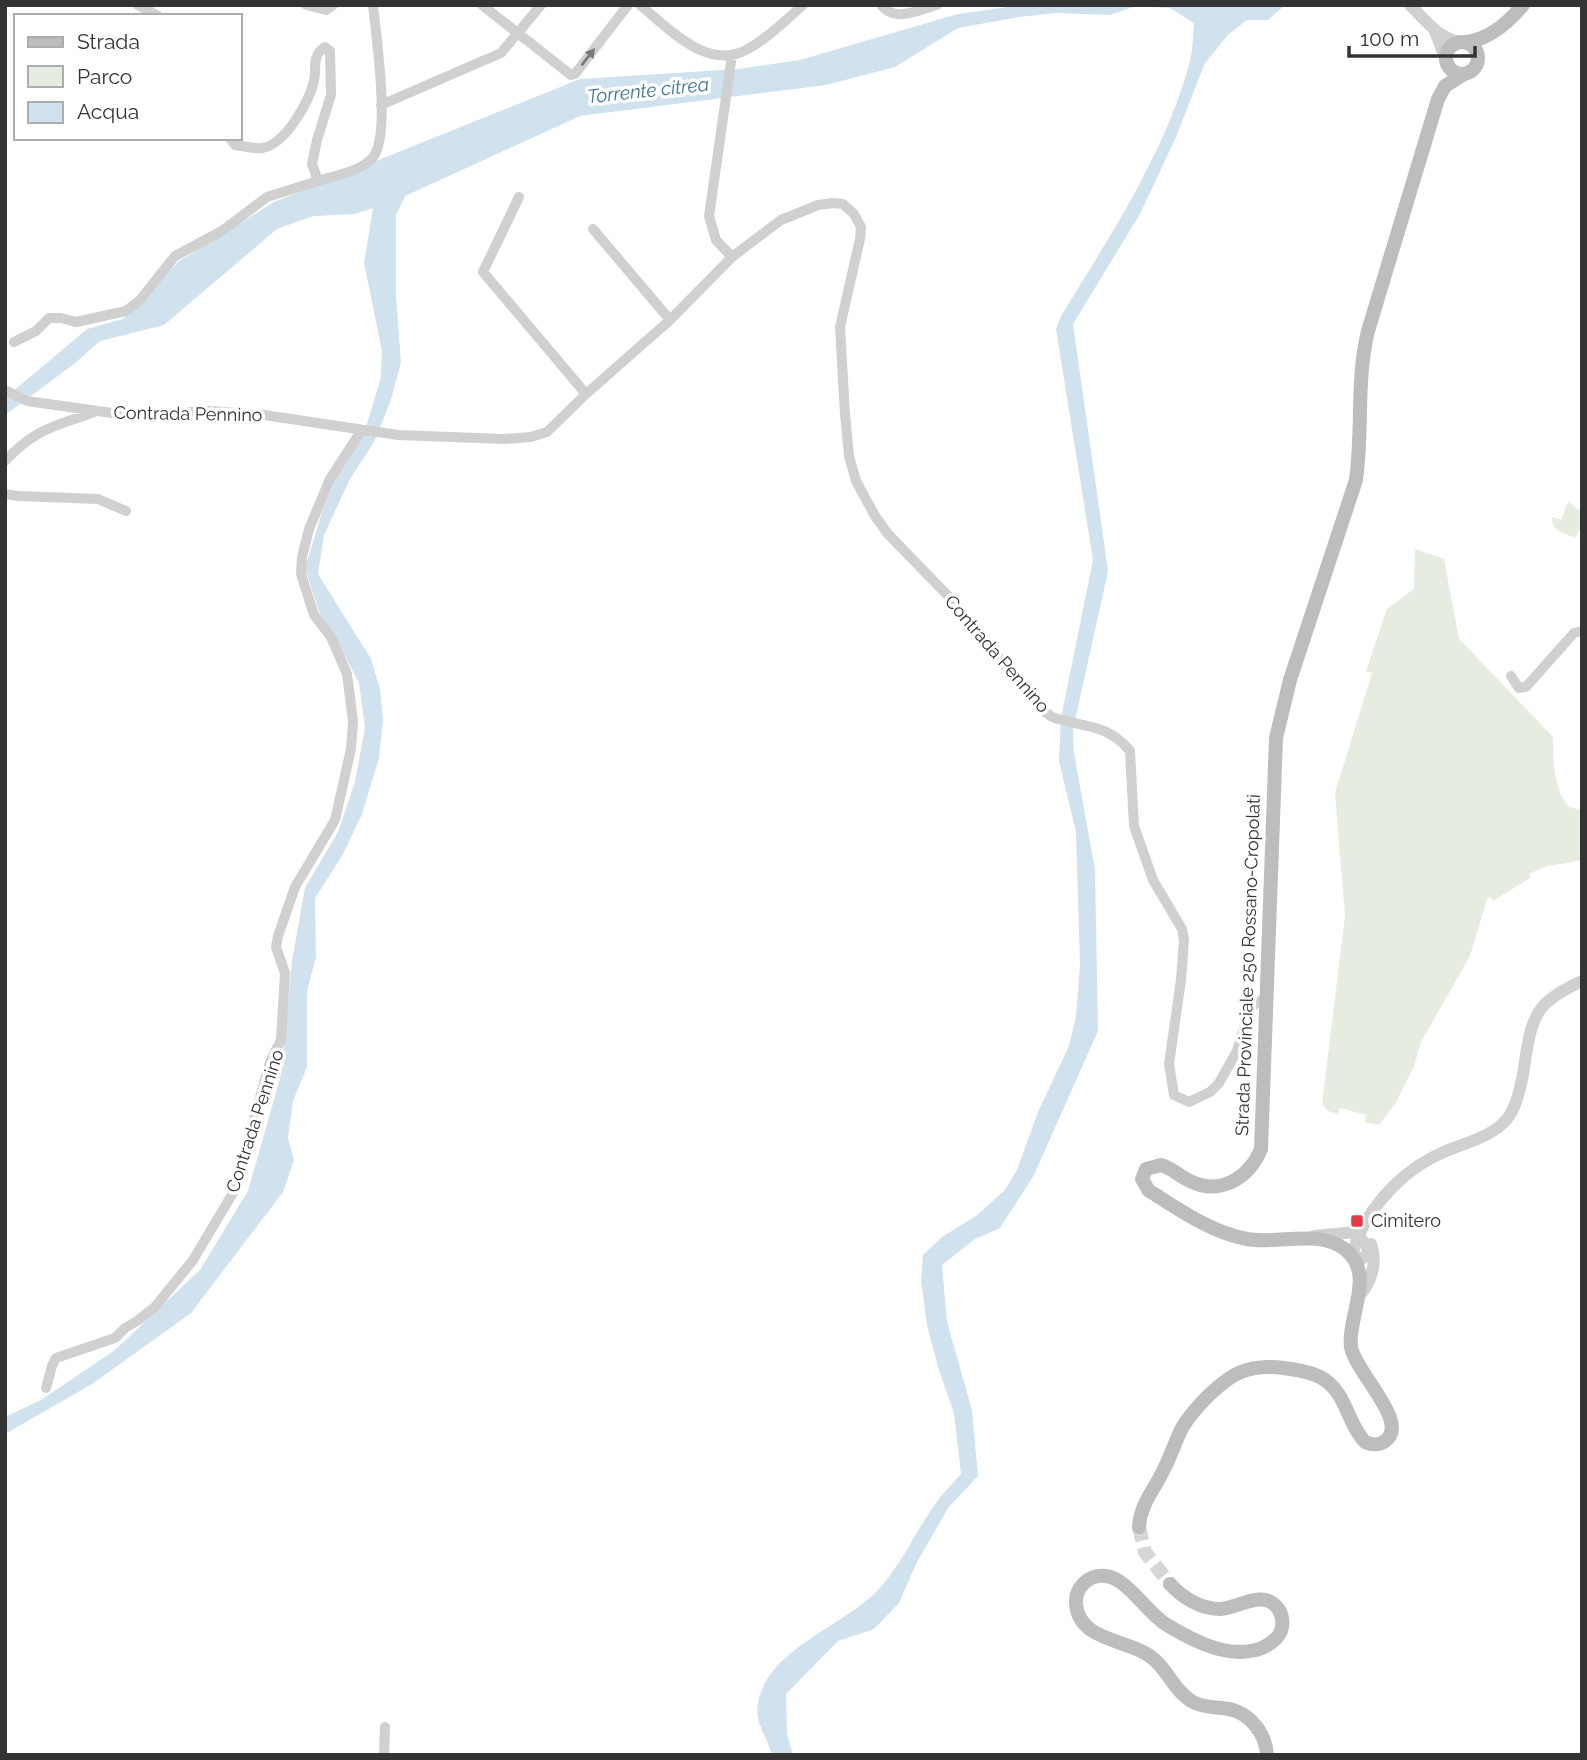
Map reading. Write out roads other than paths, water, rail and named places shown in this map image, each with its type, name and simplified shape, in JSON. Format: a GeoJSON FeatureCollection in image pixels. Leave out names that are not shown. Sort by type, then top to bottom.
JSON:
{"type":"FeatureCollection","features":[{"type":"Feature","properties":{"kind":"main road"},"geometry":{"type":"LineString","coordinates":[[1502,26],[1482,38],[1463,42],[1448,50],[1446,60],[1454,72],[1464,74],[1474,68],[1484,45],[1522,5]]}},
{"type":"Feature","properties":{"kind":"main road"},"geometry":{"type":"LineString","coordinates":[[1463,42],[1474,48],[1478,59]]}},
{"type":"Feature","properties":{"kind":"main road","name":"Strada Provinciale 250 Rossano-Cropolati"},"geometry":{"type":"LineString","coordinates":[[1352,1257],[1342,1247],[1331,1242],[1305,1239],[1250,1240],[1225,1234],[1203,1224],[1149,1191],[1142,1179],[1146,1169],[1161,1165],[1192,1182],[1209,1186],[1226,1184],[1247,1172],[1261,1149],[1276,738],[1290,680],[1356,480],[1363,351],[1438,99],[1446,60]]}},
{"type":"Feature","properties":{"kind":"main road","name":"Strada Provinciale 250 Rossano-Cropolati"},"geometry":{"type":"LineString","coordinates":[[1438,99],[1445,86],[1464,74]]}},
{"type":"Feature","properties":{"kind":"main road"},"geometry":{"type":"LineString","coordinates":[[1139,1527],[1146,1501],[1183,1426],[1224,1381],[1243,1370],[1274,1367],[1317,1375],[1334,1388],[1349,1412],[1357,1433],[1365,1442],[1375,1444],[1388,1438],[1393,1425],[1391,1416],[1363,1375],[1352,1353],[1352,1330],[1360,1277],[1352,1257]]}},
{"type":"Feature","properties":{"kind":"main road"},"geometry":{"type":"LineString","coordinates":[[1170,1584],[1193,1603],[1211,1608],[1223,1609],[1256,1600],[1267,1600],[1281,1613],[1280,1632],[1269,1644],[1251,1651],[1231,1652],[1218,1649],[1167,1625],[1152,1615],[1117,1579],[1104,1575],[1092,1578],[1081,1586],[1077,1595],[1077,1607],[1081,1619],[1089,1629],[1101,1636],[1135,1647],[1151,1657],[1180,1692],[1192,1701],[1230,1709],[1247,1717],[1264,1739],[1267,1755]]}},
{"type":"Feature","properties":{"kind":"street"},"geometry":{"type":"LineString","coordinates":[[138,5],[154,14]]}},
{"type":"Feature","properties":{"kind":"street"},"geometry":{"type":"LineString","coordinates":[[306,5],[326,10],[333,5]]}},
{"type":"Feature","properties":{"kind":"street"},"geometry":{"type":"LineString","coordinates":[[14,342],[36,331],[49,318],[61,317],[76,322],[126,311],[140,300],[176,256],[222,231],[267,197],[364,166],[375,155],[381,136],[373,5]]}},
{"type":"Feature","properties":{"kind":"street"},"geometry":{"type":"LineString","coordinates":[[482,5],[571,75],[575,74],[628,5]]}},
{"type":"Feature","properties":{"kind":"street"},"geometry":{"type":"LineString","coordinates":[[381,105],[501,53],[541,5]]}},
{"type":"Feature","properties":{"kind":"street"},"geometry":{"type":"LineString","coordinates":[[640,5],[690,46],[703,51],[732,55],[760,41],[803,5]]}},
{"type":"Feature","properties":{"kind":"street"},"geometry":{"type":"LineString","coordinates":[[881,5],[887,13],[898,16],[937,5]]}},
{"type":"Feature","properties":{"kind":"street"},"geometry":{"type":"LineString","coordinates":[[1410,5],[1433,28],[1449,39],[1463,42]]}},
{"type":"Feature","properties":{"kind":"street"},"geometry":{"type":"LineString","coordinates":[[1433,28],[1446,60]]}},
{"type":"Feature","properties":{"kind":"street"},"geometry":{"type":"LineString","coordinates":[[231,140],[235,145],[264,148],[286,135],[310,95],[318,51],[325,47],[330,51],[331,95],[312,164],[318,181]]}},
{"type":"Feature","properties":{"kind":"street"},"geometry":{"type":"LineString","coordinates":[[732,55],[709,216],[716,240],[732,257]]}},
{"type":"Feature","properties":{"kind":"street"},"geometry":{"type":"LineString","coordinates":[[519,197],[483,272],[586,394]]}},
{"type":"Feature","properties":{"kind":"street","name":"Contrada Pennino"},"geometry":{"type":"LineString","coordinates":[[5,390],[26,401],[126,415],[210,411],[264,415],[379,433],[504,439],[531,437],[547,432],[670,320],[732,257],[781,220],[818,205],[843,204],[854,214],[861,227],[840,327],[849,456],[856,481],[888,534],[954,602],[1039,707],[1058,720],[1090,725],[1109,734],[1130,751],[1135,826],[1153,880],[1182,929],[1185,951],[1169,1064],[1174,1095],[1189,1102],[1210,1092],[1219,1083],[1237,1051],[1250,1008],[1263,999]]}},
{"type":"Feature","properties":{"kind":"street"},"geometry":{"type":"LineString","coordinates":[[593,229],[670,320]]}},
{"type":"Feature","properties":{"kind":"street","name":"Contrada Pennino"},"geometry":{"type":"LineString","coordinates":[[5,461],[22,443],[53,425],[98,411]]}},
{"type":"Feature","properties":{"kind":"street","name":"Contrada Pennino"},"geometry":{"type":"LineString","coordinates":[[46,1388],[56,1358],[115,1338],[155,1307],[193,1260],[233,1193],[270,1062],[281,1040],[285,973],[276,947],[278,936],[295,887],[335,820],[350,758],[353,721],[347,674],[331,637],[313,615],[301,573],[309,529],[330,479],[361,431]]}},
{"type":"Feature","properties":{"kind":"street"},"geometry":{"type":"LineString","coordinates":[[5,494],[98,499],[126,511]]}},
{"type":"Feature","properties":{"kind":"street"},"geometry":{"type":"LineString","coordinates":[[1511,676],[1519,688],[1526,687],[1574,633],[1582,631]]}},
{"type":"Feature","properties":{"kind":"street"},"geometry":{"type":"LineString","coordinates":[[1359,1296],[1369,1283],[1362,1241],[1365,1222],[1388,1193],[1416,1167],[1489,1133],[1504,1122],[1516,1100],[1537,1015],[1548,1001],[1582,981]]}},
{"type":"Feature","properties":{"kind":"street"},"geometry":{"type":"LineString","coordinates":[[1305,1239],[1317,1235],[1362,1241]]}},
{"type":"Feature","properties":{"kind":"street"},"geometry":{"type":"LineString","coordinates":[[1352,1257],[1366,1256],[1362,1241]]}},
{"type":"Feature","properties":{"kind":"street"},"geometry":{"type":"LineString","coordinates":[[384,1755],[385,1727]]}},
{"type":"Feature","properties":{"kind":"water","name":"Torrente citrea"},"geometry":{"type":"Polygon","coordinates":[[[1022,5],[1285,5],[1268,20],[1247,20],[1228,35],[1205,63],[1176,137],[1140,214],[1073,324],[1108,571],[1073,729],[1074,753],[1095,870],[1098,1031],[1034,1175],[1000,1228],[975,1239],[942,1265],[947,1322],[972,1410],[978,1476],[948,1508],[916,1564],[899,1603],[874,1629],[838,1641],[786,1694],[787,1734],[793,1755],[772,1755],[757,1709],[762,1689],[771,1674],[798,1648],[863,1604],[876,1592],[900,1562],[936,1503],[961,1474],[954,1413],[927,1325],[921,1280],[923,1255],[942,1237],[976,1216],[1005,1190],[1017,1170],[1038,1112],[1069,1046],[1076,1016],[1080,965],[1076,832],[1059,761],[1061,718],[1093,560],[1056,329],[1061,316],[1135,193],[1167,128],[1190,61],[1194,23],[1170,8],[1136,6],[1110,15],[1056,13],[958,28],[895,67],[826,85],[580,116],[405,196],[396,215],[396,296],[401,362],[391,400],[374,442],[350,479],[324,535],[318,574],[371,659],[380,689],[383,721],[379,758],[362,814],[342,856],[315,898],[316,957],[307,991],[307,1067],[293,1101],[288,1138],[294,1160],[283,1192],[191,1313],[92,1384],[5,1434],[5,1417],[41,1400],[115,1350],[200,1270],[248,1191],[281,1075],[292,961],[305,888],[338,832],[355,782],[365,728],[359,683],[319,612],[305,568],[323,509],[336,478],[367,424],[381,377],[382,351],[364,263],[373,208],[355,214],[313,216],[277,229],[164,325],[100,341],[74,364],[5,415],[5,398],[87,329],[123,319],[179,261],[274,202],[580,79],[739,69],[800,60],[958,14],[1022,5]]]}},
{"type":"Feature","properties":{"kind":"tunnel"},"geometry":{"type":"LineString","coordinates":[[1139,1527],[1145,1552],[1170,1584]]}},
{"type":"Feature","properties":{"kind":"place","name":"Cimitero"},"geometry":{"type":"Point","coordinates":[1357,1221]}}]}
